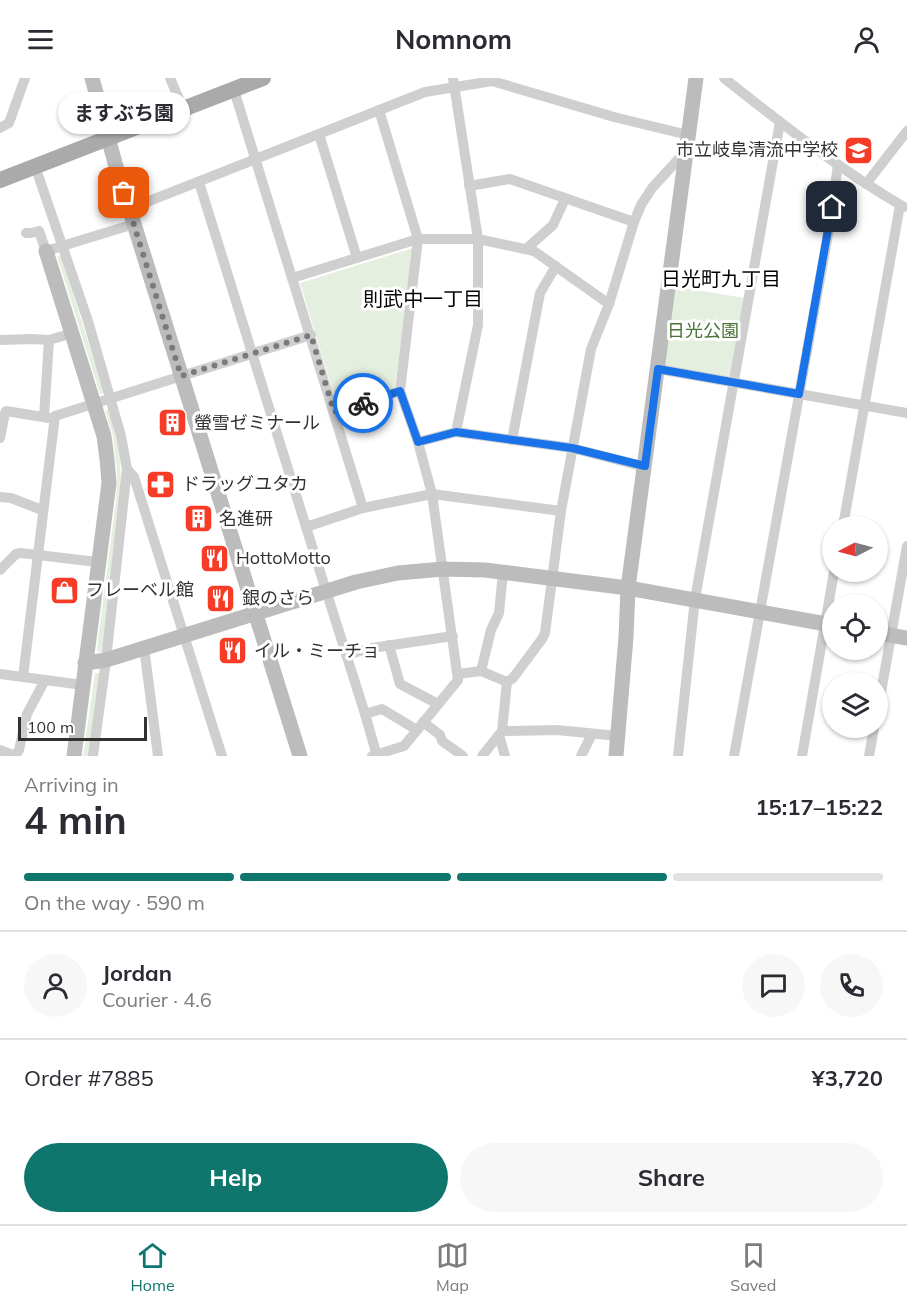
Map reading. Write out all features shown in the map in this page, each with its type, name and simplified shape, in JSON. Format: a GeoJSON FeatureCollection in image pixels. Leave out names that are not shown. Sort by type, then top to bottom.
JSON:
{"type":"FeatureCollection","features":[{"type":"Feature","properties":{"kind":"main road"},"geometry":{"type":"LineString","coordinates":[[0,180],[263,78]]}},
{"type":"Feature","properties":{"kind":"street"},"geometry":{"type":"LineString","coordinates":[[0,128],[9,123],[25,78]]}},
{"type":"Feature","properties":{"kind":"street"},"geometry":{"type":"LineString","coordinates":[[92,78],[129,209],[300,756]]}},
{"type":"Feature","properties":{"kind":"street"},"geometry":{"type":"LineString","coordinates":[[170,78],[183,109]]}},
{"type":"Feature","properties":{"kind":"street"},"geometry":{"type":"LineString","coordinates":[[616,756],[628,588],[696,78]]}},
{"type":"Feature","properties":{"kind":"street"},"geometry":{"type":"LineString","coordinates":[[724,78],[838,165],[904,206],[845,516]]}},
{"type":"Feature","properties":{"kind":"street"},"geometry":{"type":"LineString","coordinates":[[129,209],[454,82],[492,81],[614,117],[687,143]]}},
{"type":"Feature","properties":{"kind":"street"},"geometry":{"type":"LineString","coordinates":[[454,82],[477,239],[478,325],[456,432]]}},
{"type":"Feature","properties":{"kind":"street"},"geometry":{"type":"LineString","coordinates":[[234,90],[363,508]]}},
{"type":"Feature","properties":{"kind":"street"},"geometry":{"type":"LineString","coordinates":[[199,182],[365,714],[375,756],[404,746],[458,680],[432,494],[418,442],[400,391],[418,239],[379,110]]}},
{"type":"Feature","properties":{"kind":"street"},"geometry":{"type":"LineString","coordinates":[[678,756],[695,599],[780,122]]}},
{"type":"Feature","properties":{"kind":"street"},"geometry":{"type":"LineString","coordinates":[[866,184],[907,132]]}},
{"type":"Feature","properties":{"kind":"street"},"geometry":{"type":"LineString","coordinates":[[319,134],[357,258]]}},
{"type":"Feature","properties":{"kind":"street"},"geometry":{"type":"LineString","coordinates":[[505,756],[501,733],[507,682],[513,678],[543,639],[545,633],[561,511],[591,349],[609,304],[641,206],[687,143]]}},
{"type":"Feature","properties":{"kind":"street"},"geometry":{"type":"LineString","coordinates":[[734,756],[829,228],[838,165]]}},
{"type":"Feature","properties":{"kind":"street"},"geometry":{"type":"LineString","coordinates":[[35,166],[88,321],[122,436],[127,469],[93,756]]}},
{"type":"Feature","properties":{"kind":"street"},"geometry":{"type":"LineString","coordinates":[[469,186],[510,179],[634,222]]}},
{"type":"Feature","properties":{"kind":"street"},"geometry":{"type":"LineString","coordinates":[[526,249],[553,225],[565,199]]}},
{"type":"Feature","properties":{"kind":"street"},"geometry":{"type":"LineString","coordinates":[[46,252],[134,224]]}},
{"type":"Feature","properties":{"kind":"street"},"geometry":{"type":"LineString","coordinates":[[26,233],[39,231],[104,436],[107,459],[109,483],[74,756]]}},
{"type":"Feature","properties":{"kind":"street"},"geometry":{"type":"LineString","coordinates":[[292,278],[418,239],[477,239],[534,251],[609,304]]}},
{"type":"Feature","properties":{"kind":"street"},"geometry":{"type":"LineString","coordinates":[[512,440],[540,293],[556,266]]}},
{"type":"Feature","properties":{"kind":"street"},"geometry":{"type":"LineString","coordinates":[[0,340],[49,340],[73,333]]}},
{"type":"Feature","properties":{"kind":"street"},"geometry":{"type":"LineString","coordinates":[[0,438],[6,411],[49,418],[311,335]]}},
{"type":"Feature","properties":{"kind":"street"},"geometry":{"type":"LineString","coordinates":[[22,677],[42,510],[49,418],[49,340]]}},
{"type":"Feature","properties":{"kind":"street"},"geometry":{"type":"LineString","coordinates":[[658,369],[907,413]]}},
{"type":"Feature","properties":{"kind":"street"},"geometry":{"type":"LineString","coordinates":[[334,412],[400,391]]}},
{"type":"Feature","properties":{"kind":"street"},"geometry":{"type":"LineString","coordinates":[[418,442],[456,432],[572,448],[645,466]]}},
{"type":"Feature","properties":{"kind":"street"},"geometry":{"type":"LineString","coordinates":[[127,469],[134,477],[222,756]]}},
{"type":"Feature","properties":{"kind":"street"},"geometry":{"type":"LineString","coordinates":[[306,526],[363,508],[432,494],[561,511]]}},
{"type":"Feature","properties":{"kind":"street"},"geometry":{"type":"LineString","coordinates":[[0,497],[11,498],[42,510]]}},
{"type":"Feature","properties":{"kind":"street"},"geometry":{"type":"LineString","coordinates":[[888,619],[907,546]]}},
{"type":"Feature","properties":{"kind":"street"},"geometry":{"type":"LineString","coordinates":[[0,570],[16,554],[21,553],[98,562]]}},
{"type":"Feature","properties":{"kind":"street"},"geometry":{"type":"LineString","coordinates":[[86,663],[106,660],[356,582],[398,573],[443,569],[485,570],[628,588],[822,623]]}},
{"type":"Feature","properties":{"kind":"street"},"geometry":{"type":"LineString","coordinates":[[481,670],[491,630],[499,614],[503,572]]}},
{"type":"Feature","properties":{"kind":"street"},"geometry":{"type":"LineString","coordinates":[[888,635],[907,638]]}},
{"type":"Feature","properties":{"kind":"street"},"geometry":{"type":"LineString","coordinates":[[346,655],[372,648],[453,636]]}},
{"type":"Feature","properties":{"kind":"street"},"geometry":{"type":"LineString","coordinates":[[389,645],[400,684],[438,705]]}},
{"type":"Feature","properties":{"kind":"street"},"geometry":{"type":"LineString","coordinates":[[144,647],[158,756]]}},
{"type":"Feature","properties":{"kind":"street"},"geometry":{"type":"LineString","coordinates":[[802,756],[822,658]]}},
{"type":"Feature","properties":{"kind":"street"},"geometry":{"type":"LineString","coordinates":[[458,674],[481,670],[507,682]]}},
{"type":"Feature","properties":{"kind":"street"},"geometry":{"type":"LineString","coordinates":[[0,674],[83,685]]}},
{"type":"Feature","properties":{"kind":"street"},"geometry":{"type":"LineString","coordinates":[[0,750],[15,756],[19,750],[27,714],[45,680]]}},
{"type":"Feature","properties":{"kind":"street"},"geometry":{"type":"LineString","coordinates":[[365,714],[382,709],[440,735],[442,741],[463,756]]}},
{"type":"Feature","properties":{"kind":"street"},"geometry":{"type":"LineString","coordinates":[[482,756],[501,733],[557,730],[618,736]]}},
{"type":"Feature","properties":{"kind":"street"},"geometry":{"type":"LineString","coordinates":[[581,756],[592,734]]}},
{"type":"Feature","properties":{"kind":"street"},"geometry":{"type":"LineString","coordinates":[[869,756],[872,738]]}},
{"type":"Feature","properties":{"kind":"green space"},"geometry":{"type":"Polygon","coordinates":[[[413,248],[395,387],[336,402],[300,283],[413,248]]]}},
{"type":"Feature","properties":{"kind":"green space"},"geometry":{"type":"Polygon","coordinates":[[[61,255],[104,393],[100,394],[57,256],[61,255]]]}},
{"type":"Feature","properties":{"kind":"green space","name":"日光公園"},"geometry":{"type":"Polygon","coordinates":[[[674,286],[744,298],[731,375],[728,377],[664,364],[674,286]]]}},
{"type":"Feature","properties":{"kind":"green space"},"geometry":{"type":"Polygon","coordinates":[[[109,409],[120,455],[121,487],[102,652],[97,652],[116,500],[117,473],[113,436],[105,410],[109,409]]]}},
{"type":"Feature","properties":{"kind":"green space"},"geometry":{"type":"Polygon","coordinates":[[[95,673],[100,673],[89,756],[83,756],[95,673]]]}},
{"type":"Feature","properties":{"kind":"way so far"},"geometry":{"type":"LineString","coordinates":[[124,193],[181,376],[311,335],[334,412],[363,403]]}},
{"type":"Feature","properties":{"kind":"place","name":"市立岐阜清流中学校"},"geometry":{"type":"Point","coordinates":[859,150]}},
{"type":"Feature","properties":{"kind":"place","name":"ますぶち園"},"geometry":{"type":"Point","coordinates":[124,193]}},
{"type":"Feature","properties":{"kind":"place","name":"螢雪ゼミナール"},"geometry":{"type":"Point","coordinates":[173,423]}},
{"type":"Feature","properties":{"kind":"place","name":"ドラッグユタカ"},"geometry":{"type":"Point","coordinates":[161,484]}},
{"type":"Feature","properties":{"kind":"place","name":"名進研"},"geometry":{"type":"Point","coordinates":[198,519]}},
{"type":"Feature","properties":{"kind":"place","name":"HottoMotto"},"geometry":{"type":"Point","coordinates":[215,558]}},
{"type":"Feature","properties":{"kind":"place","name":"フレーベル館"},"geometry":{"type":"Point","coordinates":[65,590]}},
{"type":"Feature","properties":{"kind":"place","name":"銀のさら"},"geometry":{"type":"Point","coordinates":[221,598]}},
{"type":"Feature","properties":{"kind":"place","name":"イル・ミーチョ"},"geometry":{"type":"Point","coordinates":[233,651]}},
{"type":"Feature","properties":{"kind":"district","name":"日光町九丁目"},"geometry":{"type":"Point","coordinates":[721,279]}},
{"type":"Feature","properties":{"kind":"district","name":"則武中一丁目"},"geometry":{"type":"Point","coordinates":[423,299]}},
{"type":"Feature","properties":{"kind":"route"},"geometry":{"type":"LineString","coordinates":[[363,403],[400,391],[418,442],[456,432],[572,448],[645,466],[658,369],[799,394],[832,207]]}}]}
